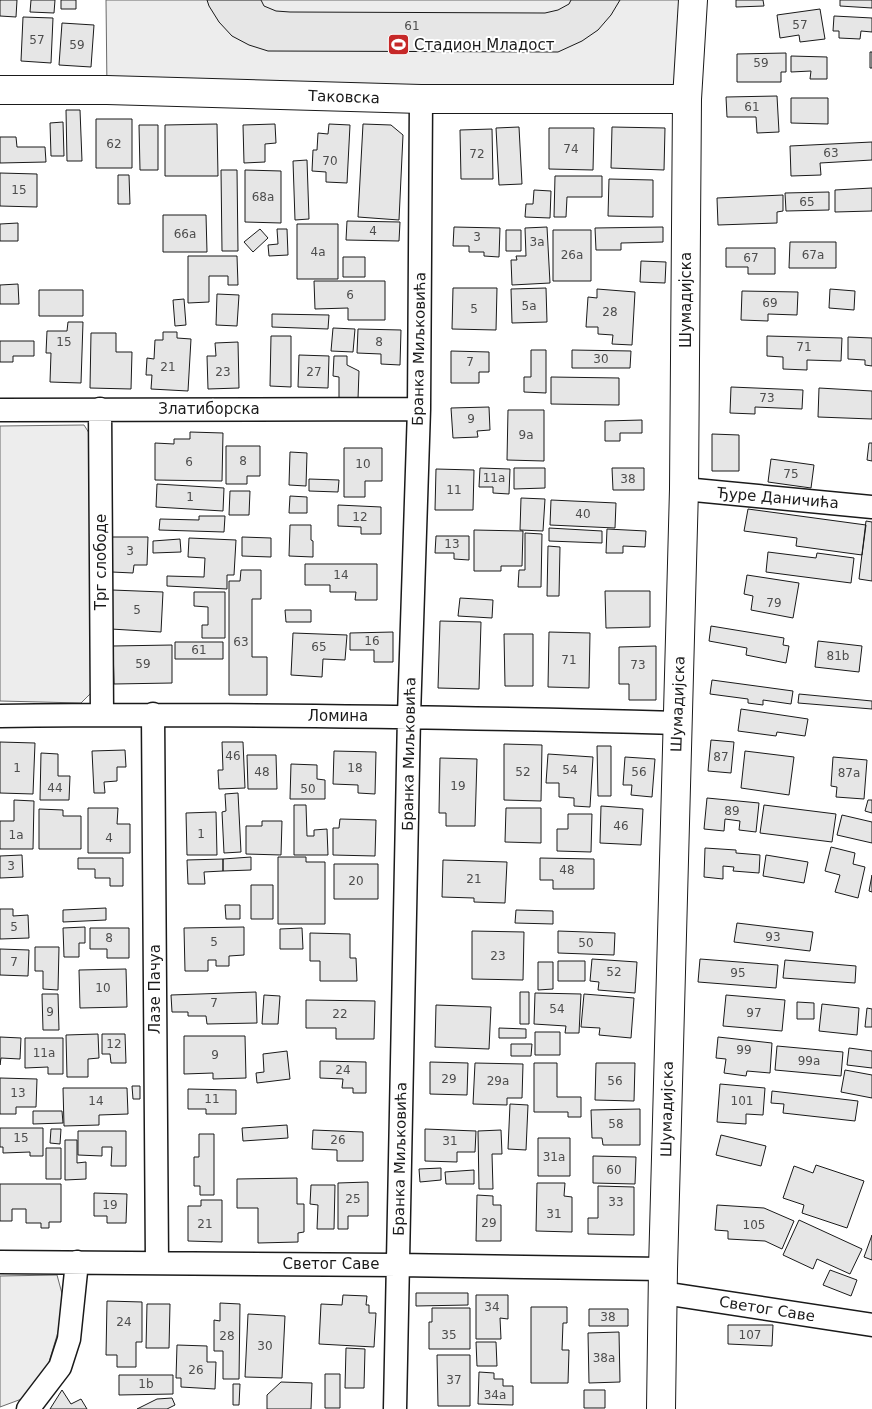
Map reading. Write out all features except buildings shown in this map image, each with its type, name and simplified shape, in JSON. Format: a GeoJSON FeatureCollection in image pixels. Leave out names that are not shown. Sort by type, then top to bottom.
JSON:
{"type":"FeatureCollection","features":[{"type":"Feature","properties":{"kind":"street","name":"Шумадијска"},"geometry":{"type":"LineString","coordinates":[[661,1409],[684,489],[687,99],[693,0]]}},
{"type":"Feature","properties":{"kind":"street","name":"Таковска"},"geometry":{"type":"LineString","coordinates":[[0,90],[107,90],[421,99],[687,99]]}},
{"type":"Feature","properties":{"kind":"street","name":"Бранка Миљковића"},"geometry":{"type":"LineString","coordinates":[[395,1409],[409,716],[419,409],[421,99]]}},
{"type":"Feature","properties":{"kind":"street","name":"Трг слободе"},"geometry":{"type":"LineString","coordinates":[[100,409],[102,714]]}},
{"type":"Feature","properties":{"kind":"street","name":"Златиборска"},"geometry":{"type":"LineString","coordinates":[[0,410],[419,409]]}},
{"type":"Feature","properties":{"kind":"street","name":"Ђуре Даничића"},"geometry":{"type":"LineString","coordinates":[[684,489],[872,507]]}},
{"type":"Feature","properties":{"kind":"street","name":"Ломина"},"geometry":{"type":"LineString","coordinates":[[0,716],[102,714],[409,716],[677,723]]}},
{"type":"Feature","properties":{"kind":"street","name":"Лазе Пачуа"},"geometry":{"type":"LineString","coordinates":[[154,714],[158,1263]]}},
{"type":"Feature","properties":{"kind":"street","name":"Светог Саве"},"geometry":{"type":"LineString","coordinates":[[0,1262],[398,1265],[663,1281],[872,1325]]}},
{"type":"Feature","properties":{"kind":"street"},"geometry":{"type":"LineString","coordinates":[[28,1409],[60,1367],[69,1339],[77,1262]]}},
{"type":"Feature","properties":{"kind":"shaded area","name":"Стадион Младост"},"geometry":{"type":"Polygon","coordinates":[[[106,0],[691,0],[687,99],[107,90],[106,0]]]}},
{"type":"Feature","properties":{"kind":"shaded area"},"geometry":{"type":"Polygon","coordinates":[[[84,425],[91,436],[94,690],[81,703],[0,701],[0,426],[84,425]]]}},
{"type":"Feature","properties":{"kind":"shaded area"},"geometry":{"type":"Polygon","coordinates":[[[57,1275],[64,1301],[58,1332],[49,1362],[27,1397],[0,1407],[0,1276],[57,1275]]]}},
{"type":"Feature","properties":{"kind":"place","name":"Стадион Младост"},"geometry":{"type":"Point","coordinates":[398,45]}}]}
